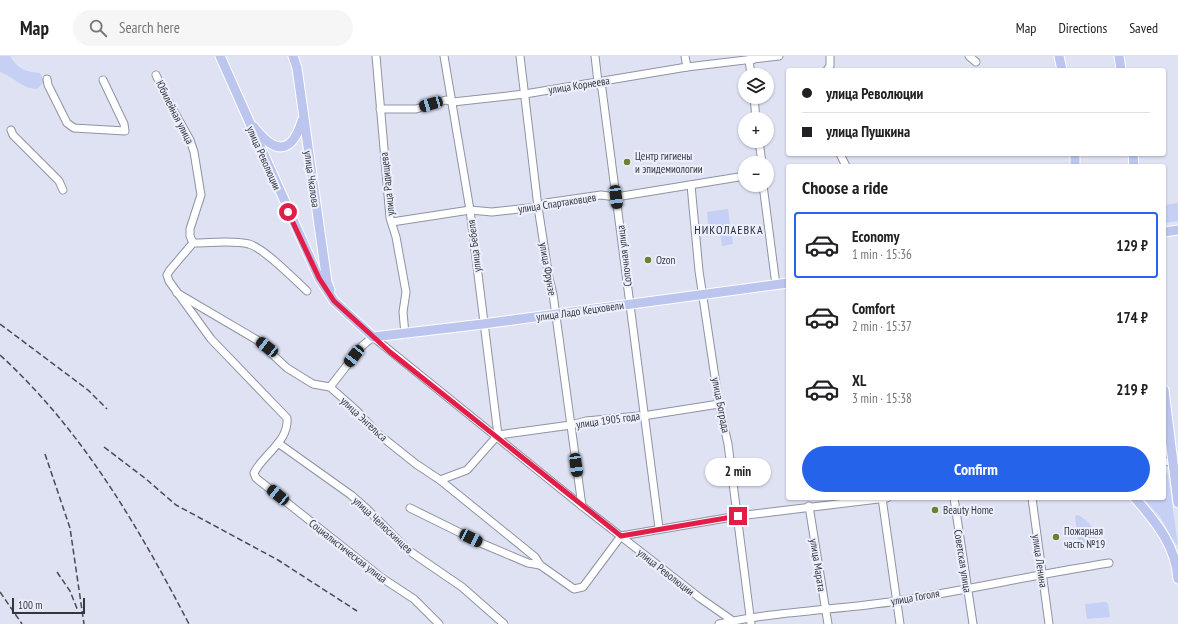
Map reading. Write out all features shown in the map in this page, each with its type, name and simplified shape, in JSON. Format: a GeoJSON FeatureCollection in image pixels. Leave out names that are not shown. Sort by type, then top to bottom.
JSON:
{"type":"FeatureCollection","features":[{"type":"Feature","properties":{"kind":"main road","name":"улица Революции"},"geometry":{"type":"LineString","coordinates":[[220,56],[319,278],[334,301],[372,337]]}},
{"type":"Feature","properties":{"kind":"main road","name":"улица Чкалова"},"geometry":{"type":"LineString","coordinates":[[293,56],[297,68],[327,282],[334,301]]}},
{"type":"Feature","properties":{"kind":"main road"},"geometry":{"type":"LineString","coordinates":[[1059,56],[1062,68]]}},
{"type":"Feature","properties":{"kind":"main road"},"geometry":{"type":"LineString","coordinates":[[1119,56],[1121,68]]}},
{"type":"Feature","properties":{"kind":"main road"},"geometry":{"type":"LineString","coordinates":[[246,116],[266,142],[272,146],[281,147],[292,142],[298,134],[303,116]]}},
{"type":"Feature","properties":{"kind":"main road"},"geometry":{"type":"LineString","coordinates":[[1166,232],[1178,230]]}},
{"type":"Feature","properties":{"kind":"main road","name":"улица Ладо Кецховели"},"geometry":{"type":"LineString","coordinates":[[372,337],[406,334],[786,283]]}},
{"type":"Feature","properties":{"kind":"main road"},"geometry":{"type":"LineString","coordinates":[[1166,426],[1168,462],[1178,503]]}},
{"type":"Feature","properties":{"kind":"main road"},"geometry":{"type":"LineString","coordinates":[[1137,500],[1158,524],[1168,542],[1175,560],[1178,578]]}},
{"type":"Feature","properties":{"kind":"street","name":"улица Радищева"},"geometry":{"type":"LineString","coordinates":[[376,56],[392,222],[406,292],[403,312],[406,334]]}},
{"type":"Feature","properties":{"kind":"street","name":"улица Бебеля"},"geometry":{"type":"LineString","coordinates":[[444,56],[450,95],[453,102],[470,210],[483,324],[496,412],[497,436]]}},
{"type":"Feature","properties":{"kind":"street","name":"улица Фрунзе"},"geometry":{"type":"LineString","coordinates":[[520,56],[538,207],[556,314],[582,506]]}},
{"type":"Feature","properties":{"kind":"street","name":"Сопочная улица"},"geometry":{"type":"LineString","coordinates":[[595,56],[598,82],[602,89],[659,528]]}},
{"type":"Feature","properties":{"kind":"street"},"geometry":{"type":"LineString","coordinates":[[685,56],[687,67]]}},
{"type":"Feature","properties":{"kind":"street","name":"улица Корнеева"},"geometry":{"type":"LineString","coordinates":[[380,109],[416,108],[446,100],[453,102],[525,94],[687,67],[779,56]]}},
{"type":"Feature","properties":{"kind":"street"},"geometry":{"type":"LineString","coordinates":[[828,68],[830,66],[830,56]]}},
{"type":"Feature","properties":{"kind":"street"},"geometry":{"type":"LineString","coordinates":[[969,56],[976,62]]}},
{"type":"Feature","properties":{"kind":"street","name":"Юбилейная улица"},"geometry":{"type":"LineString","coordinates":[[156,75],[194,152],[201,195],[190,229],[190,236],[193,243]]}},
{"type":"Feature","properties":{"kind":"street"},"geometry":{"type":"LineString","coordinates":[[47,79],[48,85],[67,123],[74,128],[125,131],[124,124],[103,80]]}},
{"type":"Feature","properties":{"kind":"street"},"geometry":{"type":"LineString","coordinates":[[11,130],[13,134],[59,181],[63,190]]}},
{"type":"Feature","properties":{"kind":"street","name":"улица Спартаковцев"},"geometry":{"type":"LineString","coordinates":[[392,222],[470,210],[492,212],[538,207],[546,203],[601,196],[616,197],[691,185],[698,182],[738,177]]}},
{"type":"Feature","properties":{"kind":"street","name":"улица Бограда"},"geometry":{"type":"LineString","coordinates":[[691,185],[696,248],[719,404],[728,444],[751,621]]}},
{"type":"Feature","properties":{"kind":"street"},"geometry":{"type":"LineString","coordinates":[[764,192],[776,285]]}},
{"type":"Feature","properties":{"kind":"street"},"geometry":{"type":"LineString","coordinates":[[278,443],[287,431],[287,418],[211,339],[177,293],[169,281],[168,275],[170,270],[193,243],[239,242],[251,244],[266,255],[307,291]]}},
{"type":"Feature","properties":{"kind":"street","name":"улица Энгельса"},"geometry":{"type":"LineString","coordinates":[[177,293],[257,340],[287,368],[313,384],[330,387],[356,410],[377,433],[416,464],[440,480],[535,557],[540,565],[574,588],[583,586],[621,536]]}},
{"type":"Feature","properties":{"kind":"street"},"geometry":{"type":"LineString","coordinates":[[330,387],[362,346],[372,337]]}},
{"type":"Feature","properties":{"kind":"street","name":"улица Революции"},"geometry":{"type":"LineString","coordinates":[[372,337],[497,436],[582,506],[733,621]]}},
{"type":"Feature","properties":{"kind":"street","name":"улица 1905 года"},"geometry":{"type":"LineString","coordinates":[[497,436],[571,425],[586,420],[719,404]]}},
{"type":"Feature","properties":{"kind":"street"},"geometry":{"type":"LineString","coordinates":[[440,480],[467,470],[497,436]]}},
{"type":"Feature","properties":{"kind":"street","name":"Социалистическая улица"},"geometry":{"type":"LineString","coordinates":[[278,443],[257,466],[254,474],[256,478],[382,578],[414,599],[439,624]]}},
{"type":"Feature","properties":{"kind":"street","name":"улица Челюскинцев"},"geometry":{"type":"LineString","coordinates":[[278,443],[367,509],[408,550],[462,587],[504,624]]}},
{"type":"Feature","properties":{"kind":"street"},"geometry":{"type":"LineString","coordinates":[[621,536],[659,528],[738,516],[864,500]]}},
{"type":"Feature","properties":{"kind":"street"},"geometry":{"type":"LineString","coordinates":[[882,500],[900,624]]}},
{"type":"Feature","properties":{"kind":"street","name":"Советская улица"},"geometry":{"type":"LineString","coordinates":[[954,500],[973,624]]}},
{"type":"Feature","properties":{"kind":"street","name":"улица Ленина"},"geometry":{"type":"LineString","coordinates":[[1032,500],[1049,624]]}},
{"type":"Feature","properties":{"kind":"street","name":"улица Марата"},"geometry":{"type":"LineString","coordinates":[[809,506],[828,624]]}},
{"type":"Feature","properties":{"kind":"street","name":"улица Энгельса"},"geometry":{"type":"LineString","coordinates":[[410,508],[483,544],[528,563],[540,565]]}},
{"type":"Feature","properties":{"kind":"street","name":"улица Гоголя"},"geometry":{"type":"LineString","coordinates":[[719,624],[897,601],[1042,573],[1110,563]]}},
{"type":"Feature","properties":{"kind":"shaded area"},"geometry":{"type":"Polygon","coordinates":[[[0,56],[10,56],[22,69],[40,73],[44,82],[37,89],[26,87],[0,72],[0,56]]]}},
{"type":"Feature","properties":{"kind":"shaded area"},"geometry":{"type":"Polygon","coordinates":[[[1178,203],[1178,221],[1166,223],[1166,205],[1178,203]]]}},
{"type":"Feature","properties":{"kind":"shaded area"},"geometry":{"type":"Polygon","coordinates":[[[728,209],[733,244],[722,246],[720,233],[709,234],[707,212],[728,209]]]}},
{"type":"Feature","properties":{"kind":"shaded area"},"geometry":{"type":"Polygon","coordinates":[[[1166,471],[1168,474],[1178,546],[1161,518],[1145,500],[1166,500],[1166,471]]]}},
{"type":"Feature","properties":{"kind":"shaded area"},"geometry":{"type":"Polygon","coordinates":[[[1078,515],[1082,517],[1094,530],[1098,542],[1095,545],[1082,547],[1078,540],[1075,516],[1078,515]]]}},
{"type":"Feature","properties":{"kind":"shaded area"},"geometry":{"type":"Polygon","coordinates":[[[1106,602],[1108,604],[1110,617],[1087,619],[1085,604],[1106,602]]]}},
{"type":"Feature","properties":{"kind":"railway"},"geometry":{"type":"LineString","coordinates":[[0,324],[88,390],[107,409]]}},
{"type":"Feature","properties":{"kind":"railway"},"geometry":{"type":"LineString","coordinates":[[0,355],[30,384],[57,415],[106,481],[170,587],[189,624]]}},
{"type":"Feature","properties":{"kind":"railway"},"geometry":{"type":"LineString","coordinates":[[104,447],[146,479],[176,505],[278,560],[357,611]]}},
{"type":"Feature","properties":{"kind":"railway"},"geometry":{"type":"LineString","coordinates":[[45,454],[70,528],[84,624]]}},
{"type":"Feature","properties":{"kind":"railway"},"geometry":{"type":"LineString","coordinates":[[57,572],[70,591],[78,611]]}},
{"type":"Feature","properties":{"kind":"railway"},"geometry":{"type":"LineString","coordinates":[[0,592],[22,624]]}},
{"type":"Feature","properties":{"kind":"place","name":"Центр гигиены и эпидемиологии"},"geometry":{"type":"Point","coordinates":[627,162]}},
{"type":"Feature","properties":{"kind":"place","name":"Ozon"},"geometry":{"type":"Point","coordinates":[648,260]}},
{"type":"Feature","properties":{"kind":"place","name":"Beauty Home"},"geometry":{"type":"Point","coordinates":[935,510]}},
{"type":"Feature","properties":{"kind":"place","name":"Пожарная часть №19"},"geometry":{"type":"Point","coordinates":[1056,537]}},
{"type":"Feature","properties":{"kind":"district","name":"НИКОЛАЕВКА"},"geometry":{"type":"Point","coordinates":[729,230]}},
{"type":"Feature","properties":{"kind":"route"},"geometry":{"type":"LineString","coordinates":[[288,212],[319,278],[334,301],[390,352],[621,536],[659,528],[738,516]]}}]}
